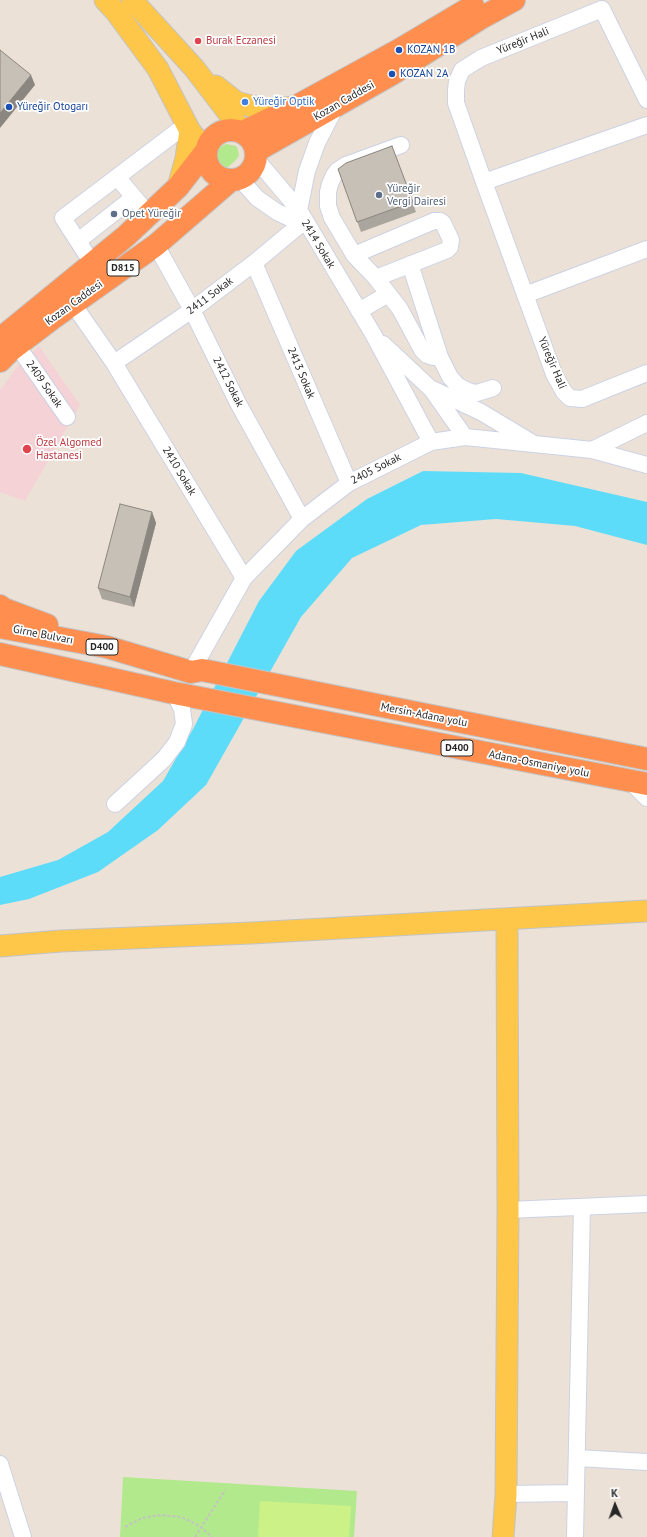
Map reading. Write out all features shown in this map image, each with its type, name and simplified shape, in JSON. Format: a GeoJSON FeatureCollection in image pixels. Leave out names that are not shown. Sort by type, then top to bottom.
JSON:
{"type":"FeatureCollection","features":[{"type":"Feature","properties":{"kind":"highway","name":"Kozan Caddesi"},"geometry":{"type":"LineString","coordinates":[[243,132],[294,107],[399,50],[483,0]]}},
{"type":"Feature","properties":{"kind":"highway","name":"Kozan Caddesi"},"geometry":{"type":"LineString","coordinates":[[256,155],[392,74],[481,18],[514,0]]}},
{"type":"Feature","properties":{"kind":"highway","name":"D815"},"geometry":{"type":"LineString","coordinates":[[206,151],[208,143],[219,132],[235,130],[243,132]]}},
{"type":"Feature","properties":{"kind":"highway"},"geometry":{"type":"LineString","coordinates":[[243,132],[254,144],[256,155]]}},
{"type":"Feature","properties":{"kind":"highway","name":"Kozan Caddesi"},"geometry":{"type":"LineString","coordinates":[[8,350],[53,318],[92,263],[126,236],[178,187],[206,151]]}},
{"type":"Feature","properties":{"kind":"highway"},"geometry":{"type":"LineString","coordinates":[[206,151],[206,160],[209,168],[215,174],[222,179],[236,179]]}},
{"type":"Feature","properties":{"kind":"highway","name":"D815"},"geometry":{"type":"LineString","coordinates":[[236,179],[247,174],[253,167],[256,155]]}},
{"type":"Feature","properties":{"kind":"highway","name":"Kozan Caddesi"},"geometry":{"type":"LineString","coordinates":[[68,296],[156,245],[236,179]]}},
{"type":"Feature","properties":{"kind":"highway"},"geometry":{"type":"LineString","coordinates":[[0,327],[68,296]]}},
{"type":"Feature","properties":{"kind":"highway"},"geometry":{"type":"LineString","coordinates":[[0,377],[8,350],[68,296]]}},
{"type":"Feature","properties":{"kind":"highway"},"geometry":{"type":"LineString","coordinates":[[0,606],[4,609],[107,648]]}},
{"type":"Feature","properties":{"kind":"highway","name":"Girne Bulvarı"},"geometry":{"type":"LineString","coordinates":[[0,627],[107,648],[197,671]]}},
{"type":"Feature","properties":{"kind":"highway","name":"D400"},"geometry":{"type":"LineString","coordinates":[[0,654],[174,693]]}},
{"type":"Feature","properties":{"kind":"highway","name":"Mersin-Adana yolu"},"geometry":{"type":"LineString","coordinates":[[197,671],[647,759]]}},
{"type":"Feature","properties":{"kind":"highway","name":"Adana-Osmaniye yolu"},"geometry":{"type":"LineString","coordinates":[[174,693],[638,783]]}},
{"type":"Feature","properties":{"kind":"main road"},"geometry":{"type":"LineString","coordinates":[[105,0],[116,12],[158,69],[188,128],[206,151]]}},
{"type":"Feature","properties":{"kind":"main road"},"geometry":{"type":"LineString","coordinates":[[132,0],[194,68],[243,132]]}},
{"type":"Feature","properties":{"kind":"main road"},"geometry":{"type":"LineString","coordinates":[[194,68],[236,102],[266,110],[294,107]]}},
{"type":"Feature","properties":{"kind":"main road"},"geometry":{"type":"LineString","coordinates":[[178,187],[186,158],[188,128]]}},
{"type":"Feature","properties":{"kind":"main road"},"geometry":{"type":"LineString","coordinates":[[0,946],[61,941],[507,920],[647,911]]}},
{"type":"Feature","properties":{"kind":"main road"},"geometry":{"type":"LineString","coordinates":[[503,1537],[506,1494],[508,1210],[507,920]]}},
{"type":"Feature","properties":{"kind":"street","name":"Yüreğir Hali"},"geometry":{"type":"LineString","coordinates":[[647,100],[602,9],[481,58],[462,70],[457,80],[456,90],[456,103],[484,182],[554,374],[564,392],[570,398],[582,399],[647,373]]}},
{"type":"Feature","properties":{"kind":"street"},"geometry":{"type":"LineString","coordinates":[[236,179],[257,198],[277,212],[303,220],[307,171],[317,143],[336,106]]}},
{"type":"Feature","properties":{"kind":"street"},"geometry":{"type":"LineString","coordinates":[[484,182],[647,125]]}},
{"type":"Feature","properties":{"kind":"street"},"geometry":{"type":"LineString","coordinates":[[92,263],[63,218],[188,128]]}},
{"type":"Feature","properties":{"kind":"street"},"geometry":{"type":"LineString","coordinates":[[401,145],[342,168],[334,175],[328,200],[330,212],[354,256],[376,278],[400,309],[422,350],[427,355],[440,357]]}},
{"type":"Feature","properties":{"kind":"street","name":"2414 Sokak"},"geometry":{"type":"LineString","coordinates":[[256,155],[303,220],[359,311],[431,442]]}},
{"type":"Feature","properties":{"kind":"street"},"geometry":{"type":"LineString","coordinates":[[118,177],[149,215]]}},
{"type":"Feature","properties":{"kind":"street"},"geometry":{"type":"LineString","coordinates":[[78,241],[134,197]]}},
{"type":"Feature","properties":{"kind":"street","name":"2411 Sokak"},"geometry":{"type":"LineString","coordinates":[[114,364],[192,310],[254,263],[303,220]]}},
{"type":"Feature","properties":{"kind":"street"},"geometry":{"type":"LineString","coordinates":[[354,256],[434,221],[442,222],[451,240],[450,247],[447,250],[376,278]]}},
{"type":"Feature","properties":{"kind":"street","name":"2412 Sokak"},"geometry":{"type":"LineString","coordinates":[[156,245],[192,310],[238,403],[302,519]]}},
{"type":"Feature","properties":{"kind":"street"},"geometry":{"type":"LineString","coordinates":[[525,295],[647,249]]}},
{"type":"Feature","properties":{"kind":"street","name":"2413 Sokak"},"geometry":{"type":"LineString","coordinates":[[254,263],[349,483]]}},
{"type":"Feature","properties":{"kind":"street"},"geometry":{"type":"LineString","coordinates":[[410,264],[440,357],[450,377],[463,389],[470,392],[477,393],[493,388]]}},
{"type":"Feature","properties":{"kind":"street"},"geometry":{"type":"LineString","coordinates":[[359,311],[388,294]]}},
{"type":"Feature","properties":{"kind":"street","name":"2410 Sokak"},"geometry":{"type":"LineString","coordinates":[[68,296],[114,364],[244,578]]}},
{"type":"Feature","properties":{"kind":"street","name":"2414 Sokak"},"geometry":{"type":"LineString","coordinates":[[373,334],[430,388],[481,412],[534,444]]}},
{"type":"Feature","properties":{"kind":"street","name":"2409 Sokak"},"geometry":{"type":"LineString","coordinates":[[8,350],[67,417]]}},
{"type":"Feature","properties":{"kind":"street"},"geometry":{"type":"LineString","coordinates":[[430,388],[465,437]]}},
{"type":"Feature","properties":{"kind":"street"},"geometry":{"type":"LineString","coordinates":[[592,450],[647,423]]}},
{"type":"Feature","properties":{"kind":"street","name":"2405 Sokak"},"geometry":{"type":"LineString","coordinates":[[197,671],[244,578],[302,519],[349,483],[431,442],[465,437],[592,450],[647,465]]}},
{"type":"Feature","properties":{"kind":"street"},"geometry":{"type":"LineString","coordinates":[[115,804],[164,759],[177,742],[184,724],[182,708],[174,693]]}},
{"type":"Feature","properties":{"kind":"street"},"geometry":{"type":"LineString","coordinates":[[638,783],[647,798]]}},
{"type":"Feature","properties":{"kind":"street"},"geometry":{"type":"LineString","coordinates":[[508,1210],[647,1204]]}},
{"type":"Feature","properties":{"kind":"street"},"geometry":{"type":"LineString","coordinates":[[575,1537],[582,1207]]}},
{"type":"Feature","properties":{"kind":"street"},"geometry":{"type":"LineString","coordinates":[[577,1458],[647,1462]]}},
{"type":"Feature","properties":{"kind":"street"},"geometry":{"type":"LineString","coordinates":[[0,1464],[23,1537]]}},
{"type":"Feature","properties":{"kind":"street"},"geometry":{"type":"LineString","coordinates":[[506,1494],[576,1493]]}},
{"type":"Feature","properties":{"kind":"path"},"geometry":{"type":"LineString","coordinates":[[195,1537],[225,1490]]}},
{"type":"Feature","properties":{"kind":"path"},"geometry":{"type":"LineString","coordinates":[[125,1527],[142,1518],[161,1514],[181,1517],[201,1527],[212,1537]]}},
{"type":"Feature","properties":{"kind":"shaded area","name":"Özel Algomed Hastanesi"},"geometry":{"type":"Polygon","coordinates":[[[39,346],[80,405],[25,501],[0,492],[0,390],[20,363],[39,346]]]}},
{"type":"Feature","properties":{"kind":"green space"},"geometry":{"type":"Polygon","coordinates":[[[226,144],[236,146],[239,156],[228,167],[219,168],[215,164],[214,155],[220,147],[226,144]]]}},
{"type":"Feature","properties":{"kind":"green space"},"geometry":{"type":"Polygon","coordinates":[[[123,1477],[357,1491],[354,1537],[120,1537],[123,1477]]]}},
{"type":"Feature","properties":{"kind":"green space"},"geometry":{"type":"Polygon","coordinates":[[[260,1501],[351,1506],[349,1537],[258,1537],[260,1501]]]}},
{"type":"Feature","properties":{"kind":"water"},"geometry":{"type":"Polygon","coordinates":[[[423,471],[521,473],[647,502],[647,545],[575,526],[496,519],[421,525],[352,558],[301,617],[206,785],[158,830],[98,872],[29,899],[0,905],[0,877],[58,860],[108,832],[163,781],[193,729],[259,601],[296,551],[367,499],[423,471]]]}},
{"type":"Feature","properties":{"kind":"building","name":"Yüreğir Otogarı"},"geometry":{"type":"Polygon","coordinates":[[[0,50],[31,75],[0,113],[0,50]]]}},
{"type":"Feature","properties":{"kind":"building","name":"Yüreğir Vergi Dairesi"},"geometry":{"type":"Polygon","coordinates":[[[392,146],[413,202],[357,222],[338,169],[346,163],[392,146]]]}},
{"type":"Feature","properties":{"kind":"building"},"geometry":{"type":"Polygon","coordinates":[[[120,504],[152,512],[130,597],[98,588],[120,504]]]}},
{"type":"Feature","properties":{"kind":"place","name":"Burak Eczanesi"},"geometry":{"type":"Point","coordinates":[198,41]}},
{"type":"Feature","properties":{"kind":"place","name":"KOZAN 1B"},"geometry":{"type":"Point","coordinates":[399,50]}},
{"type":"Feature","properties":{"kind":"place","name":"KOZAN 2A"},"geometry":{"type":"Point","coordinates":[392,74]}},
{"type":"Feature","properties":{"kind":"place","name":"Yüreğir Optik"},"geometry":{"type":"Point","coordinates":[245,102]}},
{"type":"Feature","properties":{"kind":"place","name":"Yüreğir Otogarı"},"geometry":{"type":"Point","coordinates":[9,107]}},
{"type":"Feature","properties":{"kind":"place","name":"Yüreğir Vergi Dairesi"},"geometry":{"type":"Point","coordinates":[379,195]}},
{"type":"Feature","properties":{"kind":"place","name":"Opet Yüreğir"},"geometry":{"type":"Point","coordinates":[114,214]}},
{"type":"Feature","properties":{"kind":"place","name":"Özel Algomed Hastanesi"},"geometry":{"type":"Point","coordinates":[27,449]}}]}
